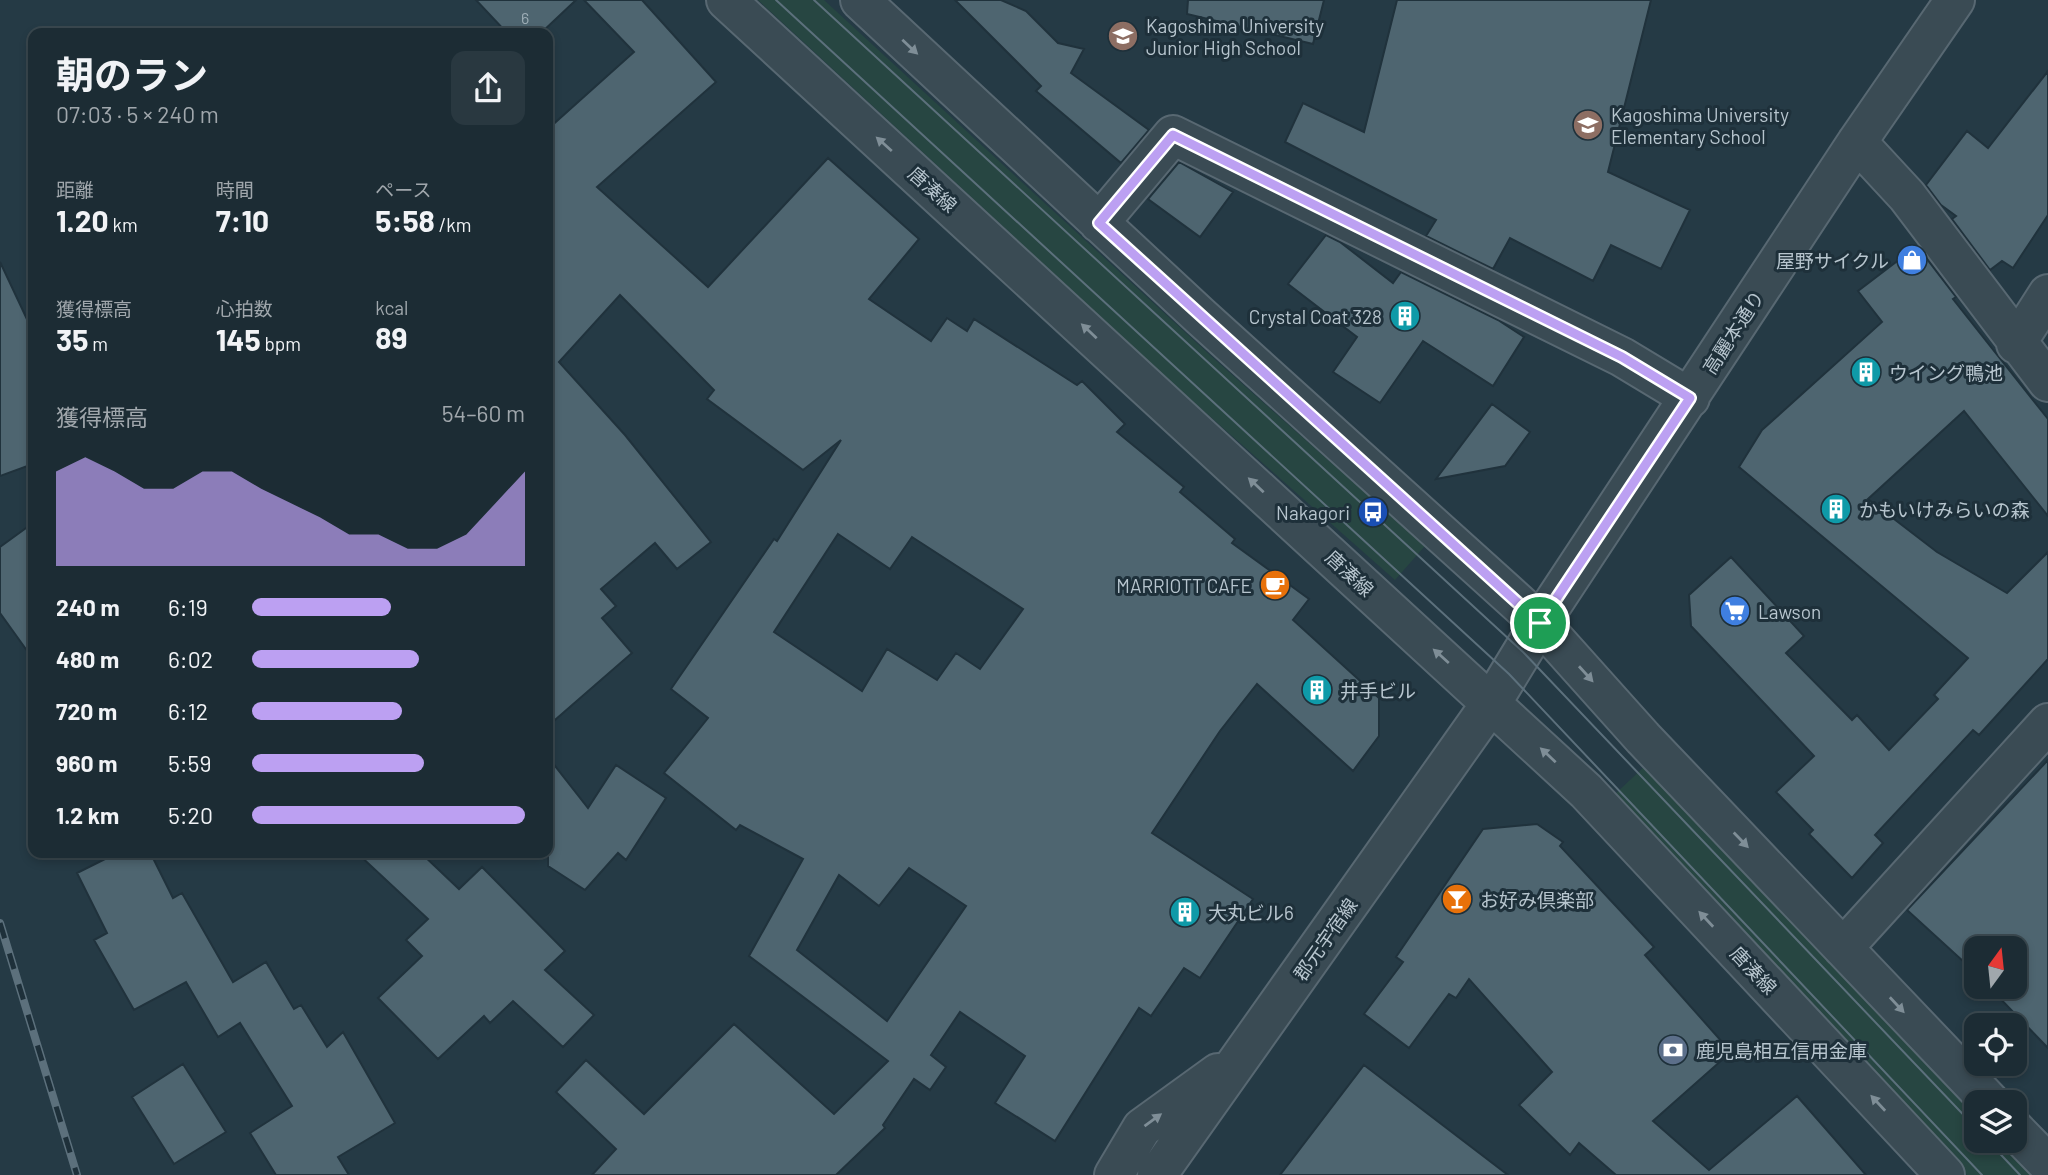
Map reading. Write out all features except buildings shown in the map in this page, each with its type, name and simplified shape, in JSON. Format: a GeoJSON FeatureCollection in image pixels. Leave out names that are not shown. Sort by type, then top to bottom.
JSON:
{"type":"FeatureCollection","features":[{"type":"Feature","properties":{"kind":"street","name":"唐湊線"},"geometry":{"type":"LineString","coordinates":[[726,0],[1586,790],[1924,1168]]}},
{"type":"Feature","properties":{"kind":"street"},"geometry":{"type":"LineString","coordinates":[[860,0],[1099,223],[1540,623],[1643,737],[1979,1090]]}},
{"type":"Feature","properties":{"kind":"street","name":"高麗本通り"},"geometry":{"type":"LineString","coordinates":[[1492,702],[1540,623],[1857,142],[1955,0]]}},
{"type":"Feature","properties":{"kind":"street"},"geometry":{"type":"LineString","coordinates":[[1099,223],[1173,135],[1622,357],[1690,398]]}},
{"type":"Feature","properties":{"kind":"street"},"geometry":{"type":"LineString","coordinates":[[1857,142],[1907,196],[2016,344],[2048,382]]}},
{"type":"Feature","properties":{"kind":"street"},"geometry":{"type":"LineString","coordinates":[[2016,344],[2048,294]]}},
{"type":"Feature","properties":{"kind":"street","name":"郡元宇宿線"},"geometry":{"type":"LineString","coordinates":[[1157,1175],[1492,702]]}},
{"type":"Feature","properties":{"kind":"street"},"geometry":{"type":"LineString","coordinates":[[1843,948],[2048,723]]}},
{"type":"Feature","properties":{"kind":"street"},"geometry":{"type":"LineString","coordinates":[[1114,1175],[1142,1128],[1245,1053]]}},
{"type":"Feature","properties":{"kind":"street"},"geometry":{"type":"LineString","coordinates":[[1189,1175],[1245,1053]]}},
{"type":"Feature","properties":{"kind":"street"},"geometry":{"type":"LineString","coordinates":[[2027,1142],[2048,1164]]}},
{"type":"Feature","properties":{"kind":"green space"},"geometry":{"type":"Polygon","coordinates":[[[758,0],[824,0],[1212,357],[1425,546],[1395,580],[1181,391],[758,0]]]}},
{"type":"Feature","properties":{"kind":"green space"},"geometry":{"type":"Polygon","coordinates":[[[1646,765],[1964,1103],[1964,1153],[2010,1153],[2030,1175],[1967,1175],[1613,796],[1646,765]]]}},
{"type":"Feature","properties":{"kind":"tram line"},"geometry":{"type":"LineString","coordinates":[[776,0],[1509,674],[1982,1175]]}},
{"type":"Feature","properties":{"kind":"tram line"},"geometry":{"type":"LineString","coordinates":[[814,0],[1523,652],[1964,1115]]}},
{"type":"Feature","properties":{"kind":"tram line"},"geometry":{"type":"LineString","coordinates":[[1999,1153],[2020,1175]]}},
{"type":"Feature","properties":{"kind":"railway"},"geometry":{"type":"LineString","coordinates":[[0,923],[77,1175]]}},
{"type":"Feature","properties":{"kind":"place","name":"Kagoshima University Junior High School"},"geometry":{"type":"Point","coordinates":[1123,36]}},
{"type":"Feature","properties":{"kind":"place","name":"Kagoshima University Elementary School"},"geometry":{"type":"Point","coordinates":[1588,125]}},
{"type":"Feature","properties":{"kind":"place","name":"屋野サイクル"},"geometry":{"type":"Point","coordinates":[1912,260]}},
{"type":"Feature","properties":{"kind":"place","name":"Crystal Coat 328"},"geometry":{"type":"Point","coordinates":[1405,316]}},
{"type":"Feature","properties":{"kind":"place","name":"ウイング鴨池"},"geometry":{"type":"Point","coordinates":[1866,372]}},
{"type":"Feature","properties":{"kind":"place","name":"かもいけみらいの森"},"geometry":{"type":"Point","coordinates":[1836,509]}},
{"type":"Feature","properties":{"kind":"place","name":"Nakagori"},"geometry":{"type":"Point","coordinates":[1373,512]}},
{"type":"Feature","properties":{"kind":"place","name":"MARRIOTT CAFE"},"geometry":{"type":"Point","coordinates":[1275,585]}},
{"type":"Feature","properties":{"kind":"place","name":"Lawson"},"geometry":{"type":"Point","coordinates":[1735,611]}},
{"type":"Feature","properties":{"kind":"place","name":"井手ビル"},"geometry":{"type":"Point","coordinates":[1317,690]}},
{"type":"Feature","properties":{"kind":"place","name":"お好み倶楽部"},"geometry":{"type":"Point","coordinates":[1457,899]}},
{"type":"Feature","properties":{"kind":"place","name":"大丸ビル6"},"geometry":{"type":"Point","coordinates":[1185,912]}},
{"type":"Feature","properties":{"kind":"place","name":"鹿児島相互信用金庫"},"geometry":{"type":"Point","coordinates":[1673,1050]}},
{"type":"Feature","properties":{"kind":"route"},"geometry":{"type":"LineString","coordinates":[[1173,135],[1622,357],[1690,398],[1540,623],[1099,223],[1173,135]]}}]}
